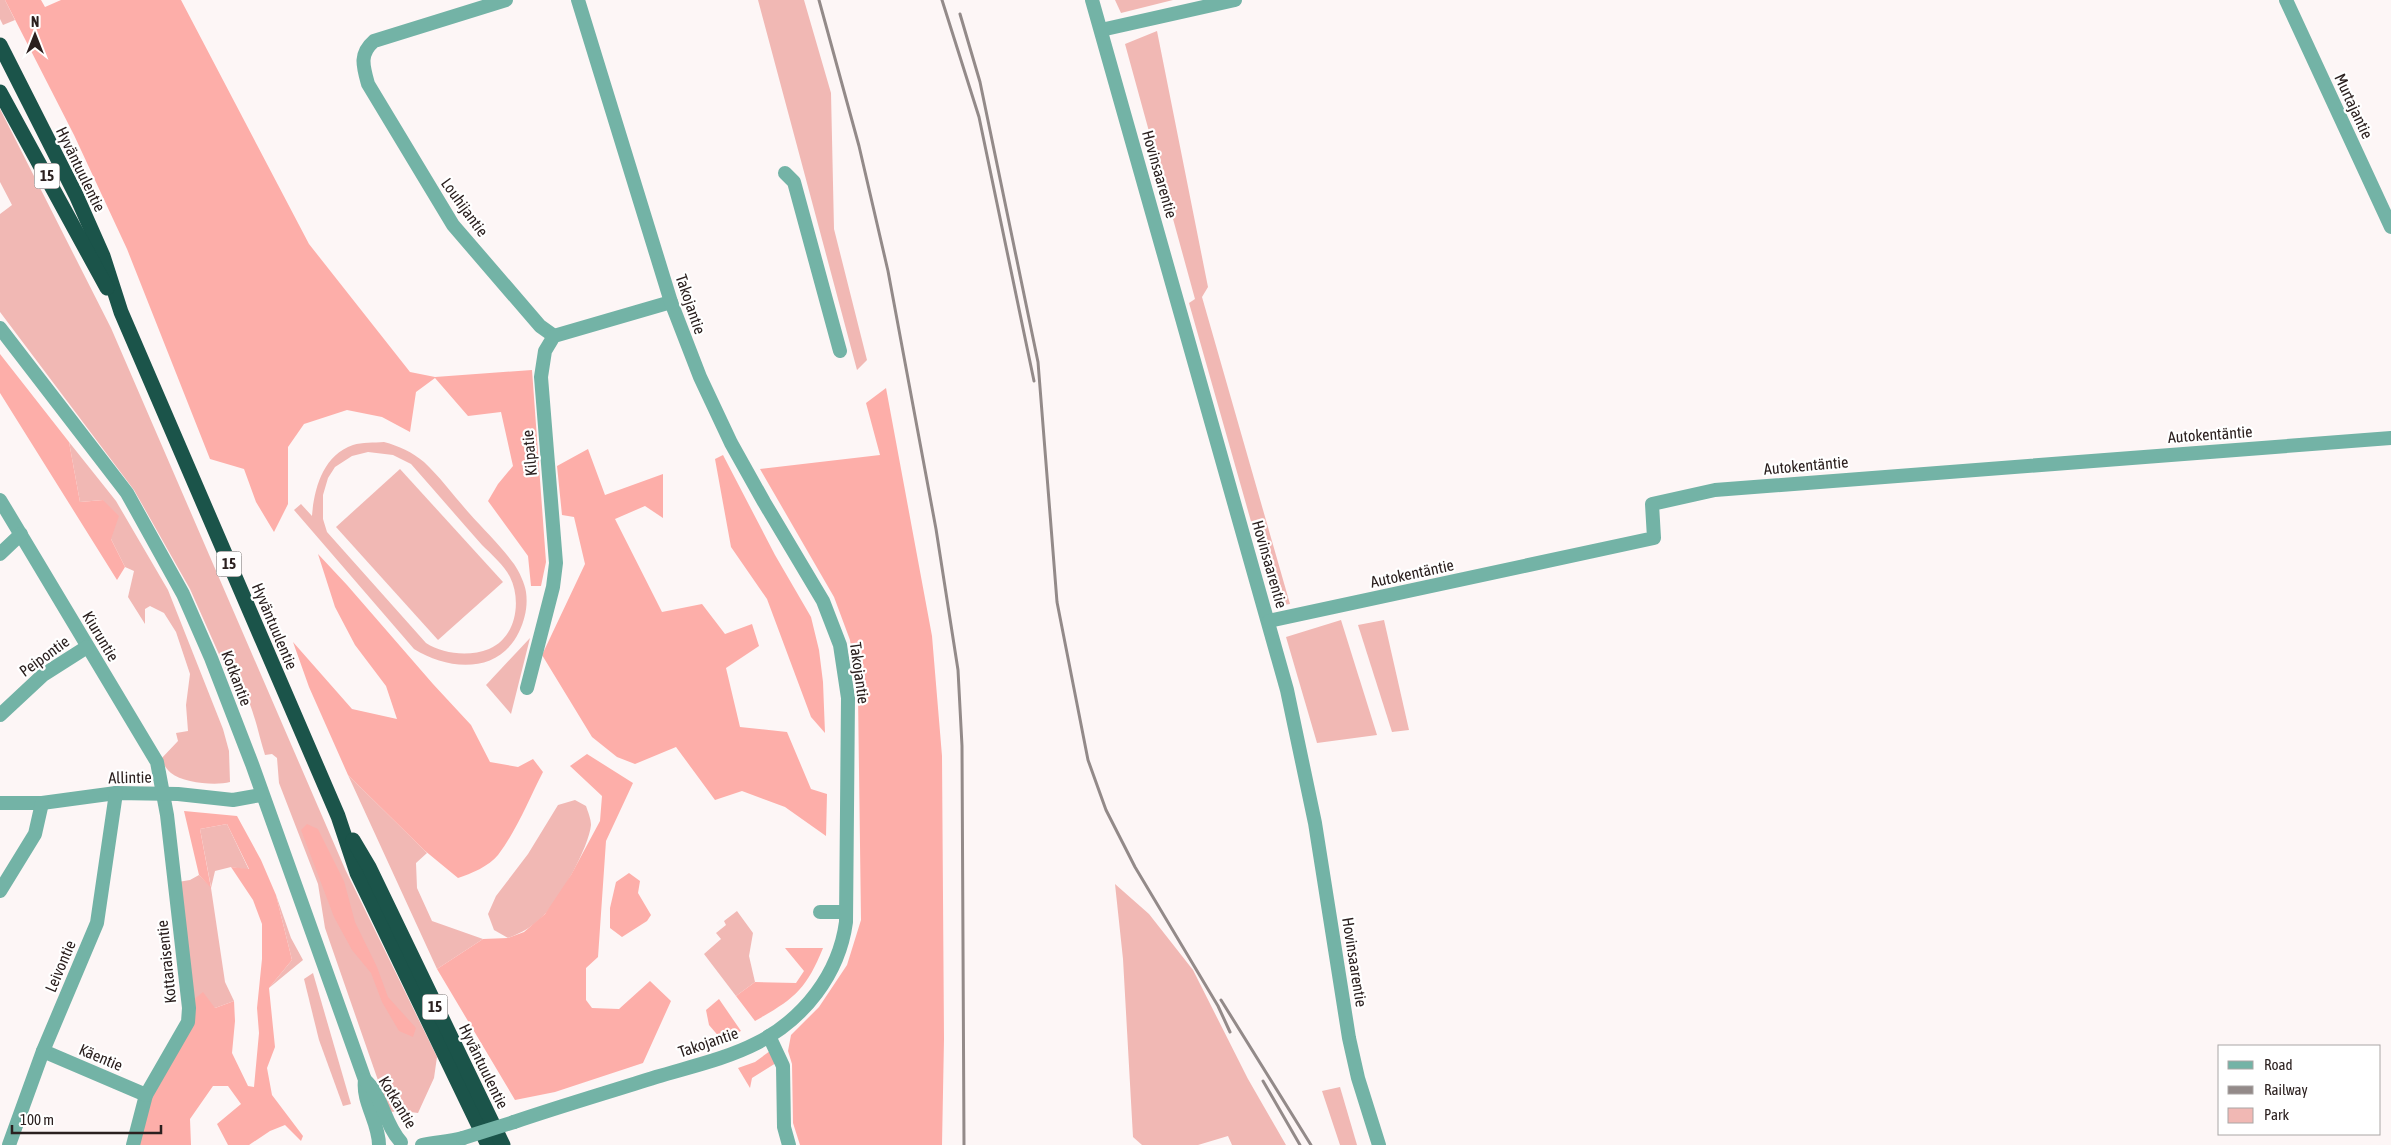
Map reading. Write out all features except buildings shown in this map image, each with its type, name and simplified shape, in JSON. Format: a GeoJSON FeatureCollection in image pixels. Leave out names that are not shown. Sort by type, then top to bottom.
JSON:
{"type":"FeatureCollection","features":[{"type":"Feature","properties":{"kind":"highway","name":"Hyväntuulentie"},"geometry":{"type":"LineString","coordinates":[[0,45],[76,195],[103,256],[121,312],[338,816],[356,873],[488,1145]]}},
{"type":"Feature","properties":{"kind":"highway","name":"Hyväntuulentie"},"geometry":{"type":"LineString","coordinates":[[0,92],[91,262],[121,312]]}},
{"type":"Feature","properties":{"kind":"highway","name":"Hyväntuulentie"},"geometry":{"type":"LineString","coordinates":[[338,816],[368,867],[503,1145]]}},
{"type":"Feature","properties":{"kind":"street","name":"Louhijantie"},"geometry":{"type":"LineString","coordinates":[[506,0],[374,41],[366,48],[362,61],[368,84],[453,225],[540,326],[554,336]]}},
{"type":"Feature","properties":{"kind":"street","name":"Takojantie"},"geometry":{"type":"LineString","coordinates":[[422,1145],[434,1142],[445,1144],[733,1052],[769,1036],[786,1024],[804,1007],[833,968],[844,937],[846,912],[848,698],[840,645],[823,600],[764,502],[708,397],[671,302],[578,0]]}},
{"type":"Feature","properties":{"kind":"street","name":"Hovinsaarentie"},"geometry":{"type":"LineString","coordinates":[[1092,0],[1269,621],[1298,736],[1351,1046],[1367,1110],[1379,1145]]}},
{"type":"Feature","properties":{"kind":"street"},"geometry":{"type":"LineString","coordinates":[[1101,30],[1235,0]]}},
{"type":"Feature","properties":{"kind":"street","name":"Murtajantie"},"geometry":{"type":"LineString","coordinates":[[2286,0],[2391,228]]}},
{"type":"Feature","properties":{"kind":"street"},"geometry":{"type":"LineString","coordinates":[[785,172],[794,182],[840,351]]}},
{"type":"Feature","properties":{"kind":"street"},"geometry":{"type":"LineString","coordinates":[[554,336],[671,302]]}},
{"type":"Feature","properties":{"kind":"street","name":"Kotkantie"},"geometry":{"type":"LineString","coordinates":[[0,328],[127,493],[183,594],[252,764],[261,795],[295,882],[365,1080],[373,1087],[391,1129],[406,1144]]}},
{"type":"Feature","properties":{"kind":"street","name":"Kilpatie"},"geometry":{"type":"LineString","coordinates":[[527,688],[553,587],[556,563],[541,377],[545,351],[554,336]]}},
{"type":"Feature","properties":{"kind":"street","name":"Autokentäntie"},"geometry":{"type":"LineString","coordinates":[[1269,621],[1654,538],[1652,504],[1715,490],[2391,438]]}},
{"type":"Feature","properties":{"kind":"street","name":"Kiuruntie"},"geometry":{"type":"LineString","coordinates":[[0,500],[157,762],[163,794]]}},
{"type":"Feature","properties":{"kind":"street"},"geometry":{"type":"LineString","coordinates":[[0,554],[21,534]]}},
{"type":"Feature","properties":{"kind":"street","name":"Peipontie"},"geometry":{"type":"LineString","coordinates":[[0,715],[43,675],[87,647]]}},
{"type":"Feature","properties":{"kind":"street","name":"Allintie"},"geometry":{"type":"LineString","coordinates":[[0,802],[42,803],[116,793],[163,794],[233,800],[261,795]]}},
{"type":"Feature","properties":{"kind":"street","name":"Leivontie"},"geometry":{"type":"LineString","coordinates":[[9,1145],[44,1051],[97,923],[116,793]]}},
{"type":"Feature","properties":{"kind":"street","name":"Kottaraisentie"},"geometry":{"type":"LineString","coordinates":[[133,1145],[146,1095],[188,1022],[189,1008],[163,794]]}},
{"type":"Feature","properties":{"kind":"street"},"geometry":{"type":"LineString","coordinates":[[0,891],[35,834],[42,803]]}},
{"type":"Feature","properties":{"kind":"street"},"geometry":{"type":"LineString","coordinates":[[820,912],[846,912]]}},
{"type":"Feature","properties":{"kind":"street"},"geometry":{"type":"LineString","coordinates":[[769,1036],[783,1066],[784,1127],[789,1145]]}},
{"type":"Feature","properties":{"kind":"street","name":"Käentie"},"geometry":{"type":"LineString","coordinates":[[44,1051],[146,1095]]}},
{"type":"Feature","properties":{"kind":"street","name":"Kotkantie"},"geometry":{"type":"LineString","coordinates":[[365,1080],[363,1090],[377,1128],[380,1145]]}},
{"type":"Feature","properties":{"kind":"street"},"geometry":{"type":"LineString","coordinates":[[380,1145],[392,1141],[406,1144]]}},
{"type":"Feature","properties":{"kind":"green space"},"geometry":{"type":"Polygon","coordinates":[[[0,0],[5,0],[15,20],[3,25],[0,19],[0,0]]]}},
{"type":"Feature","properties":{"kind":"green space"},"geometry":{"type":"Polygon","coordinates":[[[758,0],[804,0],[831,93],[834,229],[867,360],[857,370],[758,0]]]}},
{"type":"Feature","properties":{"kind":"green space"},"geometry":{"type":"Polygon","coordinates":[[[1115,0],[1173,0],[1121,13],[1115,0]]]}},
{"type":"Feature","properties":{"kind":"green space"},"geometry":{"type":"Polygon","coordinates":[[[1157,31],[1208,287],[1202,297],[1290,604],[1275,606],[1189,303],[1195,299],[1125,44],[1157,31]]]}},
{"type":"Feature","properties":{"kind":"green space"},"geometry":{"type":"Polygon","coordinates":[[[0,109],[111,328],[345,869],[437,1057],[434,1078],[418,1113],[389,1112],[325,928],[318,884],[279,783],[277,758],[272,754],[265,755],[252,708],[247,697],[234,677],[226,670],[190,589],[134,490],[0,312],[0,214],[12,205],[0,182],[0,109]]]}},
{"type":"Feature","properties":{"kind":"green space"},"geometry":{"type":"Polygon","coordinates":[[[69,442],[116,501],[168,590],[223,729],[229,751],[230,782],[208,784],[183,779],[171,773],[160,760],[178,741],[176,733],[188,731],[186,705],[190,674],[176,632],[164,613],[150,606],[145,609],[145,624],[128,597],[134,571],[125,567],[111,539],[103,500],[80,502],[69,442]]]}},
{"type":"Feature","properties":{"kind":"green space"},"geometry":{"type":"Polygon","coordinates":[[[384,442],[400,447],[424,462],[504,551],[518,570],[523,581],[527,602],[523,622],[510,646],[486,662],[457,664],[442,662],[414,649],[294,510],[301,504],[312,516],[315,495],[322,474],[334,457],[343,450],[357,444],[384,442]],[[368,452],[352,456],[335,467],[328,478],[323,495],[323,519],[327,532],[426,643],[440,650],[465,654],[489,649],[498,644],[505,636],[511,628],[514,618],[516,597],[510,577],[501,564],[411,464],[393,455],[368,452]]]}},
{"type":"Feature","properties":{"kind":"green space"},"geometry":{"type":"Polygon","coordinates":[[[400,469],[503,582],[438,640],[336,527],[400,469]]]}},
{"type":"Feature","properties":{"kind":"green space"},"geometry":{"type":"Polygon","coordinates":[[[1341,620],[1377,735],[1317,743],[1286,637],[1341,620]]]}},
{"type":"Feature","properties":{"kind":"green space"},"geometry":{"type":"Polygon","coordinates":[[[1384,620],[1409,730],[1392,732],[1358,625],[1384,620]]]}},
{"type":"Feature","properties":{"kind":"green space"},"geometry":{"type":"Polygon","coordinates":[[[530,638],[511,714],[486,685],[530,638]]]}},
{"type":"Feature","properties":{"kind":"green space"},"geometry":{"type":"Polygon","coordinates":[[[348,775],[427,853],[416,863],[417,888],[432,921],[483,939],[437,969],[348,775]]]}},
{"type":"Feature","properties":{"kind":"green space"},"geometry":{"type":"Polygon","coordinates":[[[575,800],[586,806],[591,823],[589,835],[579,860],[550,909],[527,929],[508,938],[494,930],[488,914],[496,896],[528,854],[558,805],[575,800]]]}},
{"type":"Feature","properties":{"kind":"green space"},"geometry":{"type":"Polygon","coordinates":[[[227,824],[249,870],[231,867],[215,871],[211,888],[225,982],[234,1001],[215,1008],[192,1001],[178,882],[190,880],[199,875],[211,887],[200,829],[227,824]]]}},
{"type":"Feature","properties":{"kind":"green space"},"geometry":{"type":"Polygon","coordinates":[[[1115,884],[1149,914],[1193,970],[1248,1079],[1286,1145],[1232,1145],[1228,1136],[1198,1145],[1142,1145],[1133,1137],[1123,959],[1115,884]]]}},
{"type":"Feature","properties":{"kind":"green space"},"geometry":{"type":"Polygon","coordinates":[[[276,895],[291,938],[303,960],[269,988],[292,960],[276,895]]]}},
{"type":"Feature","properties":{"kind":"green space"},"geometry":{"type":"Polygon","coordinates":[[[737,911],[753,933],[749,956],[755,982],[736,996],[704,954],[721,939],[716,933],[726,925],[724,921],[737,911]]]}},
{"type":"Feature","properties":{"kind":"green space"},"geometry":{"type":"Polygon","coordinates":[[[313,973],[351,1104],[343,1106],[319,1040],[304,979],[313,973]]]}},
{"type":"Feature","properties":{"kind":"green space"},"geometry":{"type":"Polygon","coordinates":[[[1340,1087],[1357,1145],[1340,1145],[1322,1091],[1340,1087]]]}},
{"type":"Feature","properties":{"kind":"shaded area"},"geometry":{"type":"Polygon","coordinates":[[[5,0],[41,0],[45,7],[61,0],[181,0],[309,244],[410,372],[435,377],[532,370],[546,562],[541,586],[531,586],[528,556],[488,501],[498,484],[513,466],[501,412],[468,416],[435,378],[416,392],[410,432],[382,417],[347,410],[304,424],[288,447],[288,504],[274,532],[256,502],[244,469],[210,459],[127,249],[74,135],[5,0]]]}},
{"type":"Feature","properties":{"kind":"shaded area"},"geometry":{"type":"Polygon","coordinates":[[[0,354],[69,442],[80,502],[103,500],[119,516],[111,539],[125,567],[117,580],[0,393],[0,354]]]}},
{"type":"Feature","properties":{"kind":"shaded area"},"geometry":{"type":"Polygon","coordinates":[[[886,388],[932,636],[942,756],[944,1039],[942,1145],[800,1145],[793,1123],[792,1064],[788,1051],[791,1035],[819,1007],[847,965],[861,920],[858,695],[850,640],[834,597],[760,469],[880,455],[866,403],[886,388]]]}},
{"type":"Feature","properties":{"kind":"shaded area"},"geometry":{"type":"Polygon","coordinates":[[[588,449],[605,495],[663,474],[663,518],[645,506],[615,519],[662,612],[702,604],[725,634],[752,624],[759,646],[726,668],[740,727],[787,732],[811,789],[827,794],[826,836],[785,807],[742,791],[715,800],[676,747],[635,764],[617,757],[592,737],[542,655],[585,564],[574,517],[562,515],[557,466],[588,449]]]}},
{"type":"Feature","properties":{"kind":"shaded area"},"geometry":{"type":"Polygon","coordinates":[[[723,455],[775,555],[811,617],[819,650],[823,682],[825,733],[811,717],[767,599],[731,547],[715,459],[723,455]]]}},
{"type":"Feature","properties":{"kind":"shaded area"},"geometry":{"type":"Polygon","coordinates":[[[318,554],[471,725],[490,762],[518,767],[533,759],[543,772],[505,845],[490,863],[480,869],[458,878],[424,850],[348,775],[309,687],[293,642],[352,709],[397,719],[386,686],[355,645],[335,607],[318,554]]]}},
{"type":"Feature","properties":{"kind":"shaded area"},"geometry":{"type":"Polygon","coordinates":[[[587,754],[633,783],[606,841],[598,957],[586,968],[586,1000],[592,1008],[619,1009],[650,981],[671,1001],[643,1063],[555,1092],[515,1100],[437,969],[483,939],[508,938],[524,932],[545,914],[571,875],[600,821],[602,796],[570,766],[587,754]]]}},
{"type":"Feature","properties":{"kind":"shaded area"},"geometry":{"type":"Polygon","coordinates":[[[184,811],[237,816],[261,860],[276,895],[292,960],[269,988],[275,1047],[267,1068],[272,1095],[303,1136],[301,1141],[285,1125],[270,1131],[249,1145],[228,1145],[217,1124],[241,1104],[228,1086],[213,1086],[190,1119],[191,1145],[136,1145],[150,1097],[192,1001],[203,992],[215,1008],[234,1001],[235,1021],[232,1053],[248,1086],[254,1087],[259,1033],[257,1008],[262,959],[262,924],[253,900],[231,867],[249,869],[227,824],[200,829],[211,888],[199,875],[184,811]]]}},
{"type":"Feature","properties":{"kind":"shaded area"},"geometry":{"type":"Polygon","coordinates":[[[307,824],[318,829],[344,881],[355,922],[377,967],[388,997],[416,1028],[413,1037],[399,1031],[382,1002],[371,973],[352,950],[334,917],[301,830],[307,824]]]}},
{"type":"Feature","properties":{"kind":"shaded area"},"geometry":{"type":"Polygon","coordinates":[[[629,873],[640,881],[638,893],[651,915],[647,921],[622,937],[610,928],[610,908],[616,882],[629,873]]]}},
{"type":"Feature","properties":{"kind":"shaded area"},"geometry":{"type":"Polygon","coordinates":[[[785,948],[823,948],[811,974],[797,992],[780,1006],[755,1021],[736,996],[755,982],[796,983],[804,971],[785,948]]]}},
{"type":"Feature","properties":{"kind":"shaded area"},"geometry":{"type":"Polygon","coordinates":[[[719,999],[741,1031],[721,1039],[709,1025],[706,1010],[719,999]]]}},
{"type":"Feature","properties":{"kind":"shaded area"},"geometry":{"type":"Polygon","coordinates":[[[770,1051],[776,1063],[752,1078],[750,1088],[738,1068],[755,1062],[770,1051]]]}},
{"type":"Feature","properties":{"kind":"railway"},"geometry":{"type":"LineString","coordinates":[[819,0],[859,146],[888,271],[936,529],[958,670],[962,746],[964,1145]]}},
{"type":"Feature","properties":{"kind":"railway"},"geometry":{"type":"LineString","coordinates":[[942,0],[979,117],[1034,381]]}},
{"type":"Feature","properties":{"kind":"railway"},"geometry":{"type":"LineString","coordinates":[[960,14],[980,82],[1038,362],[1057,602],[1088,760],[1106,810],[1135,867],[1218,1006],[1230,1032]]}},
{"type":"Feature","properties":{"kind":"railway"},"geometry":{"type":"LineString","coordinates":[[1221,1000],[1311,1145]]}},
{"type":"Feature","properties":{"kind":"railway"},"geometry":{"type":"LineString","coordinates":[[1263,1081],[1300,1145]]}}]}
